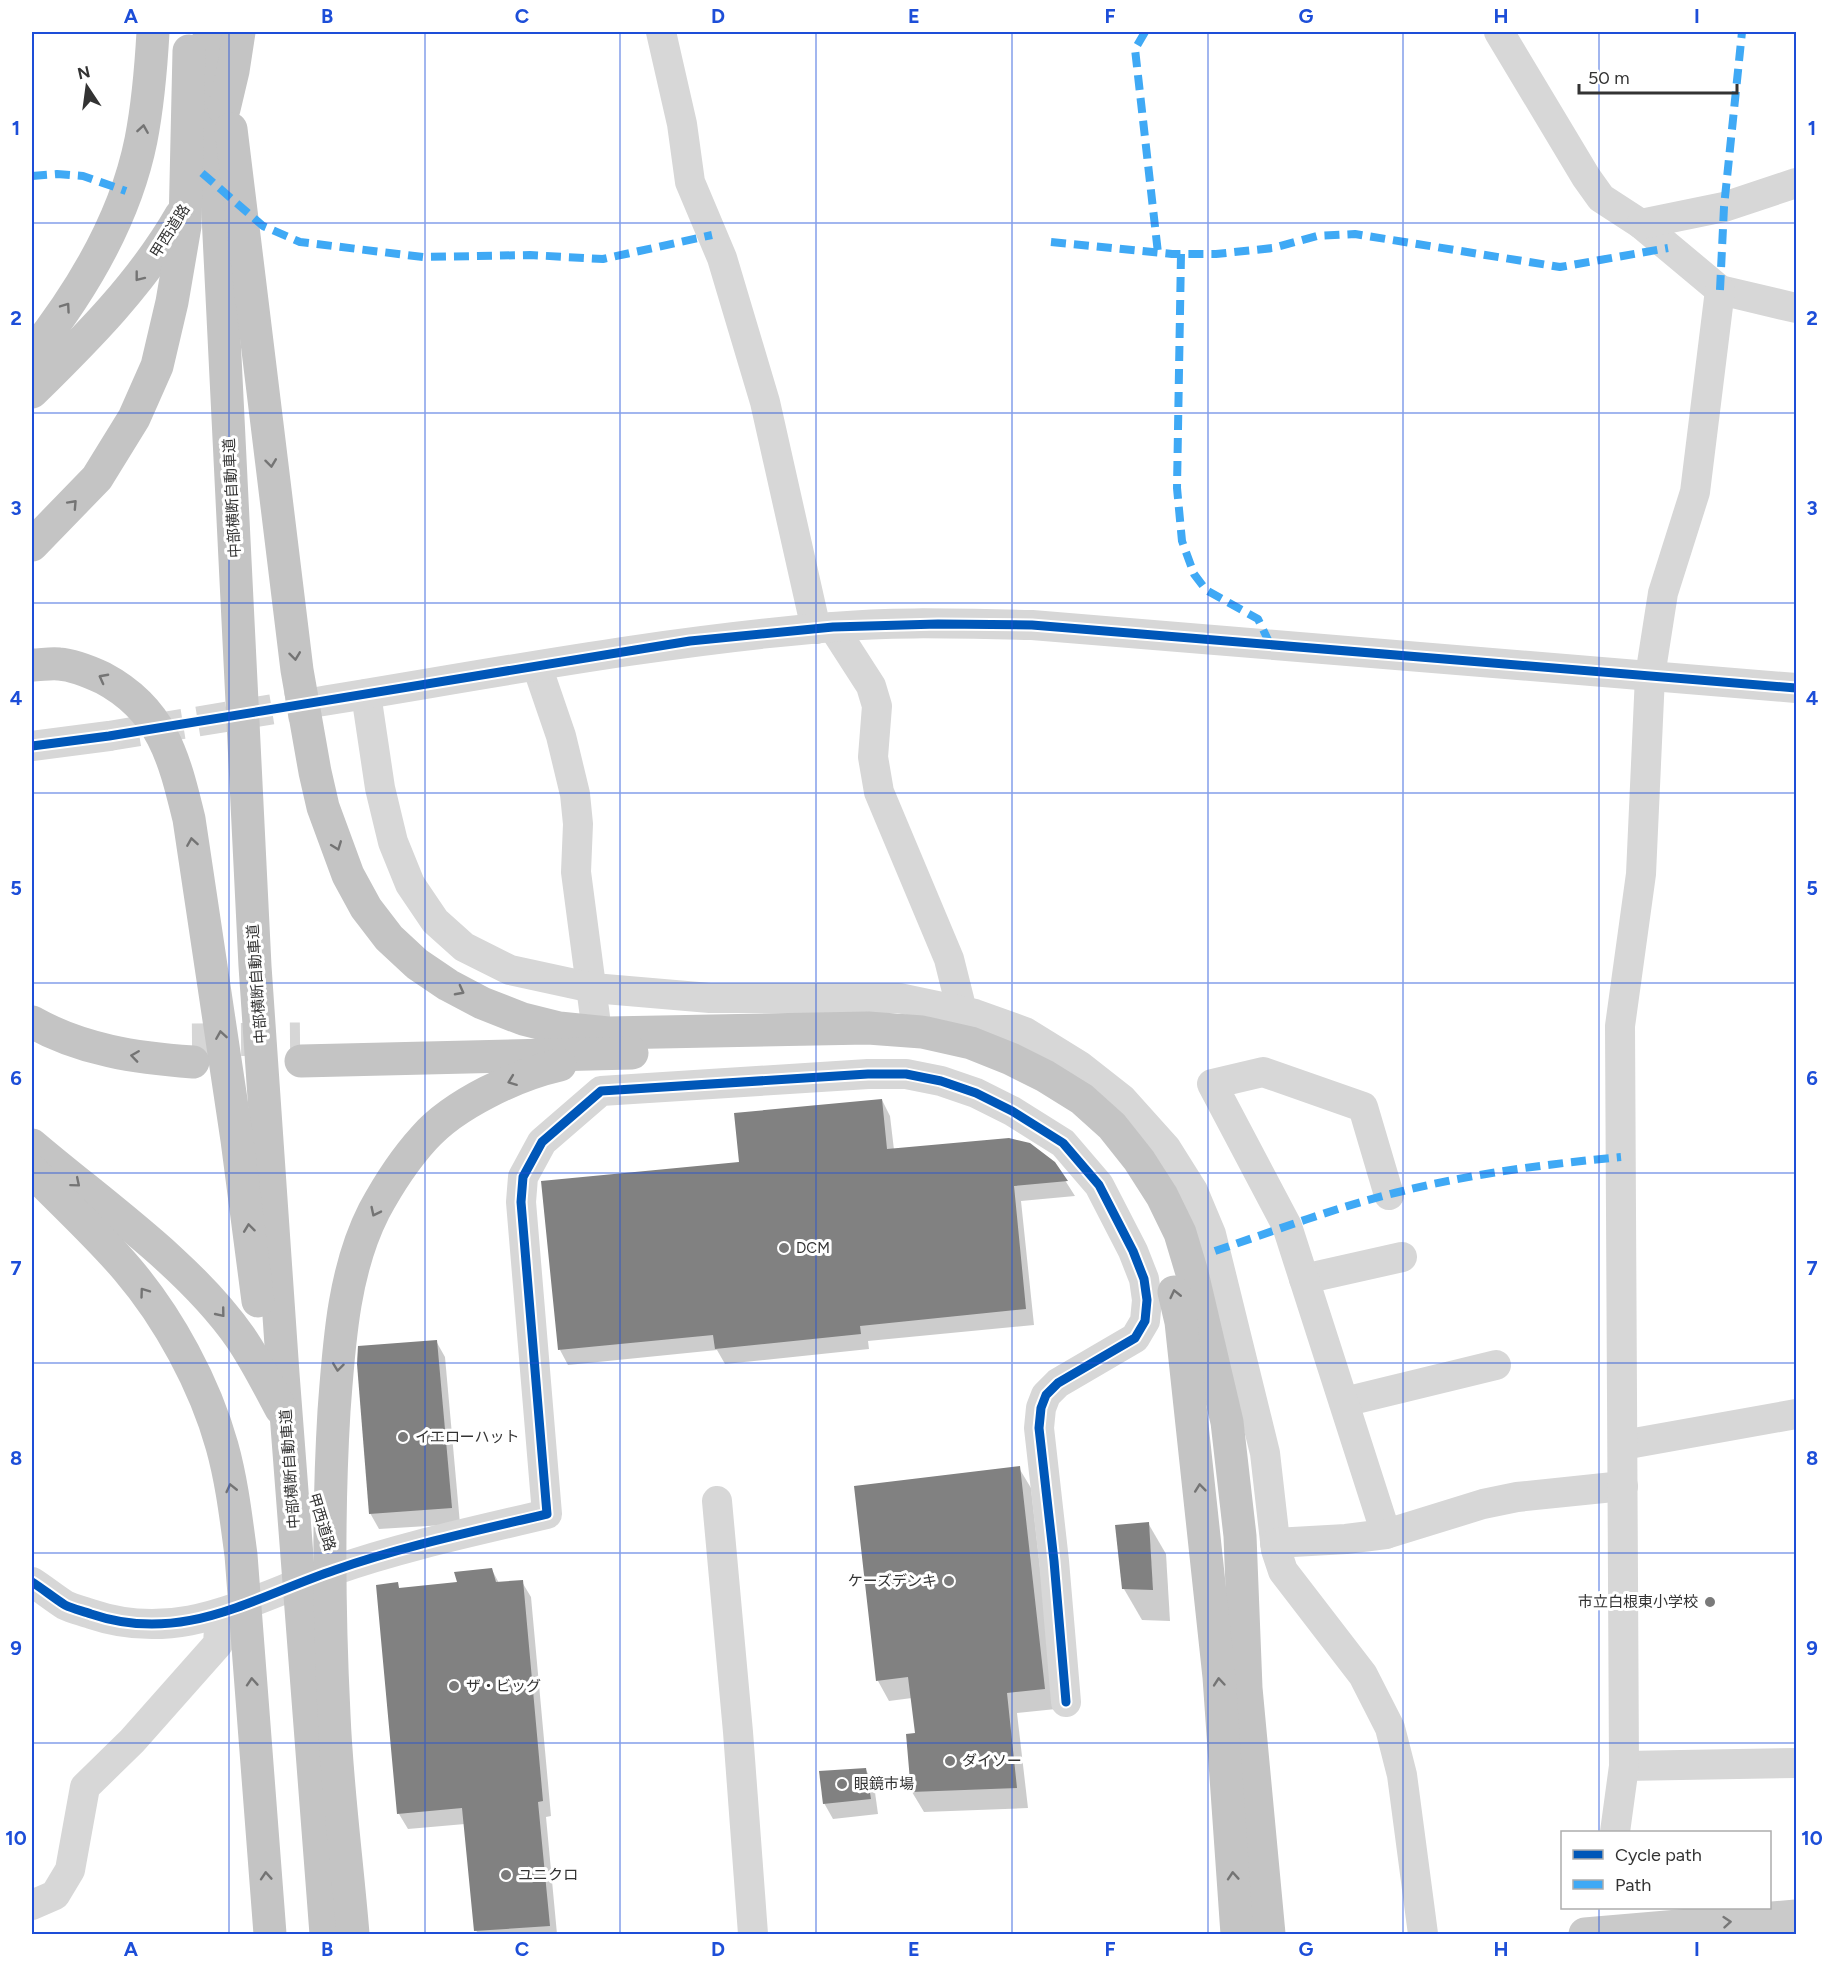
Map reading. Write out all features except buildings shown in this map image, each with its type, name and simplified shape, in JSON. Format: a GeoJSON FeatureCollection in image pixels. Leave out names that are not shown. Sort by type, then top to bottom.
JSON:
{"type":"FeatureCollection","features":[{"type":"Feature","properties":{"kind":"highway"},"geometry":{"type":"LineString","coordinates":[[32,354],[76,294],[100,254],[118,214],[141,142],[149,90],[153,32]]}},
{"type":"Feature","properties":{"kind":"highway"},"geometry":{"type":"LineString","coordinates":[[32,545],[97,478],[134,418],[157,366],[172,303],[185,226],[189,32]]}},
{"type":"Feature","properties":{"kind":"highway","name":"中部横断自動車道"},"geometry":{"type":"LineString","coordinates":[[209,32],[238,301],[255,966],[276,1286],[322,1702],[342,1935]]}},
{"type":"Feature","properties":{"kind":"highway"},"geometry":{"type":"LineString","coordinates":[[226,32],[238,301],[315,772],[323,807],[348,875],[366,908],[389,938],[417,964],[448,985],[482,1003],[523,1019],[559,1028],[602,1053]]}},
{"type":"Feature","properties":{"kind":"highway","name":"甲西道路"},"geometry":{"type":"LineString","coordinates":[[32,392],[103,320],[166,242],[190,199],[214,142],[233,71],[239,32]]}},
{"type":"Feature","properties":{"kind":"highway"},"geometry":{"type":"LineString","coordinates":[[32,665],[60,664],[90,672],[120,687],[143,706],[163,736],[178,776],[191,831],[237,1140],[276,1286],[326,1935]]}},
{"type":"Feature","properties":{"kind":"highway"},"geometry":{"type":"LineString","coordinates":[[32,997],[52,1009],[83,1021],[193,1051],[113,1053],[76,1043],[32,1022]]}},
{"type":"Feature","properties":{"kind":"highway"},"geometry":{"type":"LineString","coordinates":[[353,1935],[334,1717],[330,1590],[332,1449],[336,1376],[345,1308],[356,1256],[373,1213],[396,1172],[425,1136],[461,1107],[504,1084],[546,1068],[602,1053],[868,1028],[922,1032],[971,1043],[1046,1076],[1082,1100],[1112,1126],[1139,1160],[1162,1196],[1180,1233],[1192,1273],[1227,1422],[1240,1536],[1246,1688],[1269,1935]]}},
{"type":"Feature","properties":{"kind":"highway"},"geometry":{"type":"LineString","coordinates":[[301,1050],[602,1053],[865,1048],[920,1053],[964,1061],[1003,1076],[1059,1112],[1095,1142],[1144,1206],[1160,1241],[1181,1322],[1219,1677],[1237,1935]]}},
{"type":"Feature","properties":{"kind":"highway","name":"甲西道路"},"geometry":{"type":"LineString","coordinates":[[32,1145],[153,1245],[214,1304],[240,1337],[262,1372],[284,1416],[322,1520],[335,1570],[352,1713],[370,1935]]}},
{"type":"Feature","properties":{"kind":"highway"},"geometry":{"type":"LineString","coordinates":[[32,1171],[128,1270],[157,1311],[183,1352],[204,1396],[222,1446],[234,1499],[233,1609],[270,1935]]}},
{"type":"Feature","properties":{"kind":"main road"},"geometry":{"type":"LineString","coordinates":[[1585,1935],[1657,1924],[1797,1916]]}},
{"type":"Feature","properties":{"kind":"street"},"geometry":{"type":"LineString","coordinates":[[661,32],[682,124],[690,182],[722,258],[765,402],[824,628],[871,686],[877,706],[873,757],[879,792],[949,959],[962,1011]]}},
{"type":"Feature","properties":{"kind":"street"},"geometry":{"type":"LineString","coordinates":[[1499,32],[1600,198],[1641,225],[1720,290],[1797,308]]}},
{"type":"Feature","properties":{"kind":"street"},"geometry":{"type":"LineString","coordinates":[[1641,225],[1724,207],[1797,183]]}},
{"type":"Feature","properties":{"kind":"street"},"geometry":{"type":"LineString","coordinates":[[1615,1831],[1624,1766],[1620,1026],[1641,874],[1650,676],[1664,593],[1695,492],[1720,290]]}},
{"type":"Feature","properties":{"kind":"street"},"geometry":{"type":"LineString","coordinates":[[317,702],[690,642],[824,628],[938,624],[1032,625],[1797,688]]}},
{"type":"Feature","properties":{"kind":"street"},"geometry":{"type":"LineString","coordinates":[[32,1582],[66,1605],[108,1620],[149,1626],[188,1622],[233,1609],[335,1570],[396,1551],[547,1514],[521,1202],[522,1177],[542,1142],[602,1053],[576,873],[578,824],[575,794],[561,736],[537,666]]}},
{"type":"Feature","properties":{"kind":"street"},"geometry":{"type":"LineString","coordinates":[[366,694],[380,788],[393,842],[410,884],[435,921],[464,947],[510,970],[593,988],[710,998],[899,998],[962,1011],[1025,1032],[1080,1066],[1122,1099],[1166,1148],[1193,1191],[1211,1234],[1265,1453],[1275,1543],[1283,1571],[1364,1675],[1390,1728],[1402,1775],[1423,1935]]}},
{"type":"Feature","properties":{"kind":"street"},"geometry":{"type":"LineString","coordinates":[[32,746],[109,736]]}},
{"type":"Feature","properties":{"kind":"street"},"geometry":{"type":"LineString","coordinates":[[602,1053],[868,1074],[906,1074],[941,1081],[976,1093],[1063,1143],[1099,1185],[1133,1251],[1144,1279],[1147,1300],[1145,1320],[1135,1338],[1058,1383],[1046,1395],[1041,1408],[1039,1428],[1054,1561],[1066,1702]]}},
{"type":"Feature","properties":{"kind":"street"},"geometry":{"type":"LineString","coordinates":[[1386,1534],[1287,1226],[1212,1084],[1263,1072],[1363,1107],[1389,1195]]}},
{"type":"Feature","properties":{"kind":"street"},"geometry":{"type":"LineString","coordinates":[[1304,1279],[1402,1257]]}},
{"type":"Feature","properties":{"kind":"street"},"geometry":{"type":"LineString","coordinates":[[1344,1402],[1497,1365]]}},
{"type":"Feature","properties":{"kind":"street"},"geometry":{"type":"LineString","coordinates":[[1623,1445],[1797,1414]]}},
{"type":"Feature","properties":{"kind":"street"},"geometry":{"type":"LineString","coordinates":[[1275,1543],[1386,1534],[1483,1504],[1517,1497],[1623,1486]]}},
{"type":"Feature","properties":{"kind":"street"},"geometry":{"type":"LineString","coordinates":[[717,1501],[753,1935]]}},
{"type":"Feature","properties":{"kind":"street"},"geometry":{"type":"LineString","coordinates":[[32,1905],[55,1895],[70,1870],[86,1787],[132,1741],[218,1644],[233,1609]]}},
{"type":"Feature","properties":{"kind":"street"},"geometry":{"type":"LineString","coordinates":[[1624,1766],[1797,1763]]}},
{"type":"Feature","properties":{"kind":"tunnel"},"geometry":{"type":"LineString","coordinates":[[109,736],[317,702]]}},
{"type":"Feature","properties":{"kind":"tunnel"},"geometry":{"type":"LineString","coordinates":[[192,1040],[300,1039]]}},
{"type":"Feature","properties":{"kind":"marked path"},"geometry":{"type":"LineString","coordinates":[[1145,32],[1135,49],[1158,253]]}},
{"type":"Feature","properties":{"kind":"marked path"},"geometry":{"type":"LineString","coordinates":[[1720,290],[1724,207],[1742,32]]}},
{"type":"Feature","properties":{"kind":"marked path"},"geometry":{"type":"LineString","coordinates":[[202,173],[263,226],[300,242],[423,257],[530,255],[603,259],[712,235]]}},
{"type":"Feature","properties":{"kind":"marked path"},"geometry":{"type":"LineString","coordinates":[[32,176],[57,174],[83,176],[126,191]]}},
{"type":"Feature","properties":{"kind":"marked path"},"geometry":{"type":"LineString","coordinates":[[1051,242],[1172,254],[1216,254],[1273,248],[1317,236],[1355,234],[1560,267],[1668,248]]}},
{"type":"Feature","properties":{"kind":"marked path"},"geometry":{"type":"LineString","coordinates":[[1181,254],[1177,488],[1182,541],[1194,574],[1206,590],[1258,619],[1270,644]]}},
{"type":"Feature","properties":{"kind":"marked path"},"geometry":{"type":"LineString","coordinates":[[1215,1251],[1355,1204],[1430,1185],[1512,1170],[1621,1157]]}},
{"type":"Feature","properties":{"kind":"cycle path"},"geometry":{"type":"LineString","coordinates":[[32,746],[109,736],[690,641],[833,627],[938,624],[1032,625],[1796,688]]}},
{"type":"Feature","properties":{"kind":"cycle path"},"geometry":{"type":"LineString","coordinates":[[32,1582],[65,1605],[91,1614],[124,1622],[156,1624],[186,1621],[216,1614],[335,1570],[387,1554],[547,1514],[521,1202],[523,1177],[542,1142],[601,1091],[868,1074],[906,1074],[941,1081],[976,1093],[1012,1111],[1063,1143],[1099,1185],[1133,1251],[1144,1279],[1147,1300],[1145,1321],[1135,1338],[1058,1383],[1046,1395],[1041,1408],[1039,1428],[1054,1561],[1066,1702]]}},
{"type":"Feature","properties":{"kind":"place","name":"DCM"},"geometry":{"type":"Point","coordinates":[784,1248]}},
{"type":"Feature","properties":{"kind":"place","name":"イエローハット"},"geometry":{"type":"Point","coordinates":[403,1437]}},
{"type":"Feature","properties":{"kind":"place","name":"ケーズデンキ"},"geometry":{"type":"Point","coordinates":[949,1581]}},
{"type":"Feature","properties":{"kind":"place","name":"市立白根東小学校"},"geometry":{"type":"Point","coordinates":[1710,1602]}},
{"type":"Feature","properties":{"kind":"place","name":"ザ・ビッグ"},"geometry":{"type":"Point","coordinates":[454,1686]}},
{"type":"Feature","properties":{"kind":"place","name":"ダイソー"},"geometry":{"type":"Point","coordinates":[950,1761]}},
{"type":"Feature","properties":{"kind":"place","name":"眼鏡市場"},"geometry":{"type":"Point","coordinates":[842,1784]}},
{"type":"Feature","properties":{"kind":"place","name":"ユニクロ"},"geometry":{"type":"Point","coordinates":[506,1875]}}]}
